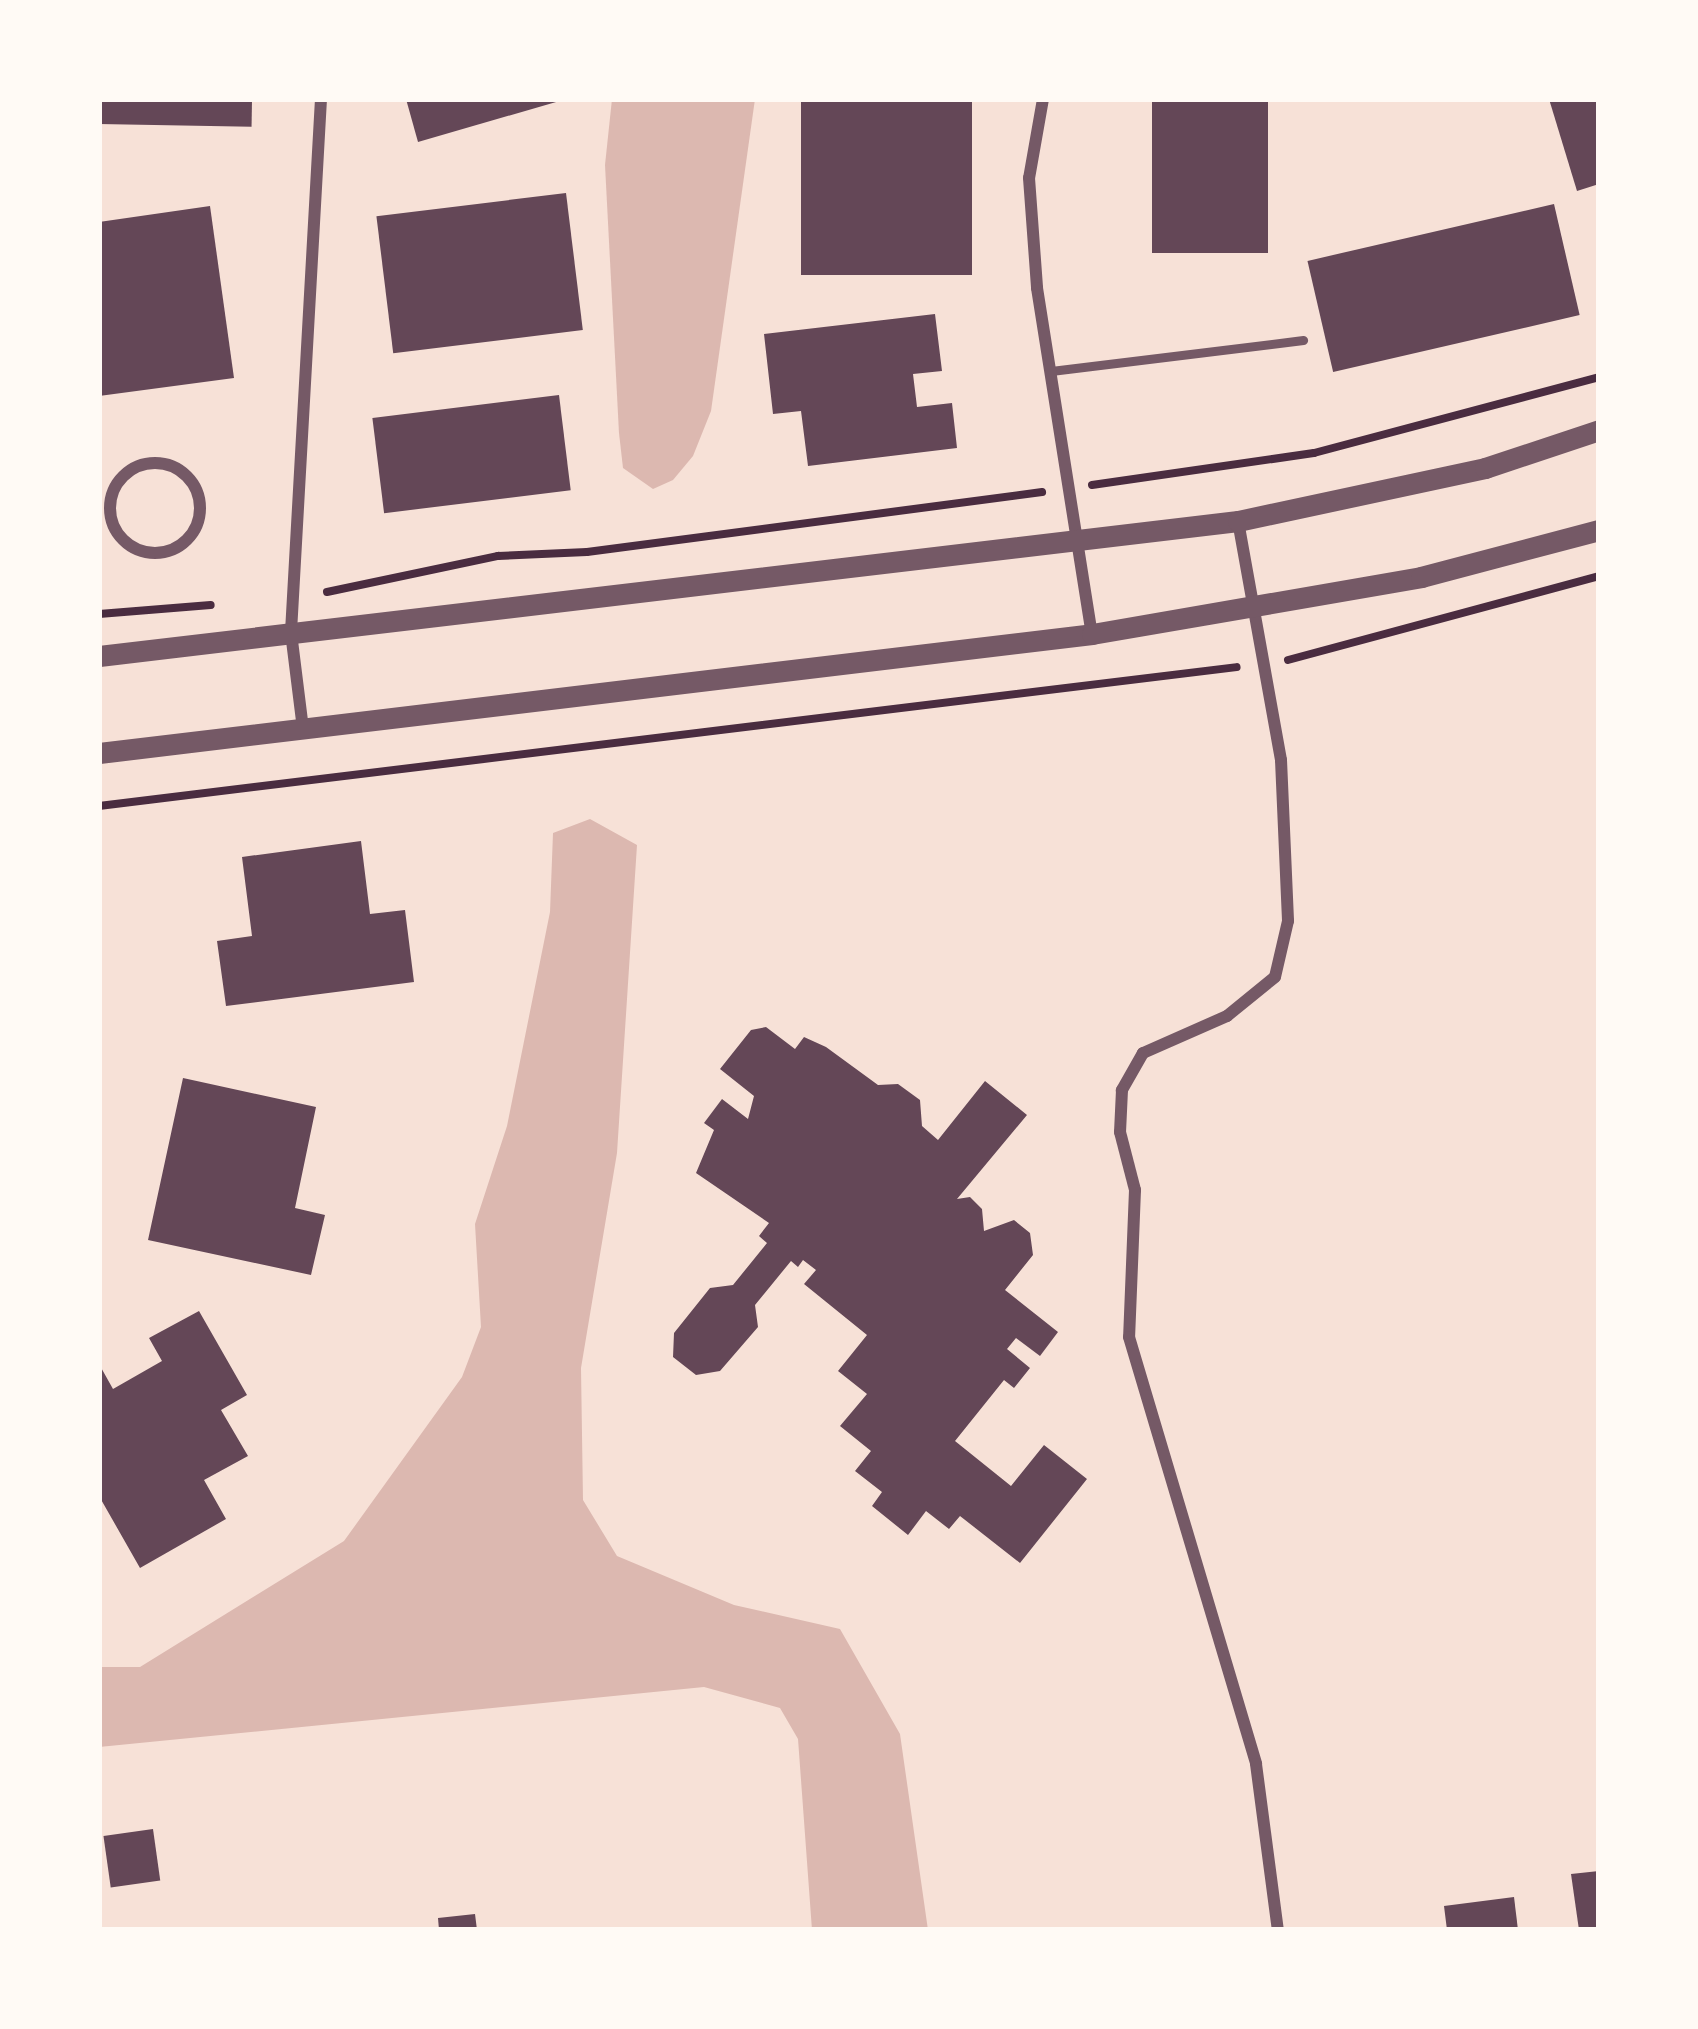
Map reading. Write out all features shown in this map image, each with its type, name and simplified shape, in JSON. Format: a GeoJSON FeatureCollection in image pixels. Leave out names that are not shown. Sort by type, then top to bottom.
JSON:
{"type":"FeatureCollection","features":[{"type":"Feature","properties":{"kind":"street"},"geometry":{"type":"LineString","coordinates":[[303,729],[291,632],[321,99]]}},
{"type":"Feature","properties":{"kind":"street"},"geometry":{"type":"LineString","coordinates":[[1043,99],[1029,178],[1051,371],[1093,634]]}},
{"type":"Feature","properties":{"kind":"street"},"geometry":{"type":"LineString","coordinates":[[99,656],[1238,520],[1485,468],[1599,430]]}},
{"type":"Feature","properties":{"kind":"street"},"geometry":{"type":"LineString","coordinates":[[155,462],[184,472],[200,500],[189,539],[164,553],[136,549],[105,516],[126,473],[155,462]]}},
{"type":"Feature","properties":{"kind":"street"},"geometry":{"type":"LineString","coordinates":[[1238,520],[1281,760],[1288,890],[1275,976],[1227,1016],[1142,1053],[1122,1090],[1120,1132],[1135,1190],[1129,1336],[1256,1764],[1278,1930]]}},
{"type":"Feature","properties":{"kind":"street"},"geometry":{"type":"LineString","coordinates":[[99,753],[1093,634],[1255,609],[1599,530]]}},
{"type":"Feature","properties":{"kind":"lane"},"geometry":{"type":"LineString","coordinates":[[1051,371],[1303,340]]}},
{"type":"Feature","properties":{"kind":"path"},"geometry":{"type":"LineString","coordinates":[[292,599],[498,556],[587,552],[1314,453],[1599,377]]}},
{"type":"Feature","properties":{"kind":"path"},"geometry":{"type":"LineString","coordinates":[[99,806],[1264,664],[1332,652],[1599,576]]}},
{"type":"Feature","properties":{"kind":"path"},"geometry":{"type":"LineString","coordinates":[[99,614],[228,604]]}},
{"type":"Feature","properties":{"kind":"shaded area"},"geometry":{"type":"Polygon","coordinates":[[[612,99],[755,99],[711,411],[693,456],[673,480],[653,489],[623,468],[619,433],[605,165],[612,99]]]}},
{"type":"Feature","properties":{"kind":"shaded area"},"geometry":{"type":"Polygon","coordinates":[[[590,819],[637,845],[617,1153],[581,1368],[583,1500],[617,1556],[734,1605],[840,1629],[900,1734],[928,1930],[812,1930],[798,1739],[780,1708],[704,1687],[99,1747],[99,1667],[140,1667],[344,1541],[462,1377],[481,1327],[475,1224],[507,1126],[550,912],[553,833],[590,819]]]}},
{"type":"Feature","properties":{"kind":"building"},"geometry":{"type":"Polygon","coordinates":[[[99,99],[252,102],[252,127],[99,124],[99,99]]]}},
{"type":"Feature","properties":{"kind":"building"},"geometry":{"type":"Polygon","coordinates":[[[406,99],[563,99],[563,100],[418,142],[406,99]]]}},
{"type":"Feature","properties":{"kind":"building"},"geometry":{"type":"Polygon","coordinates":[[[801,99],[972,99],[972,275],[801,275],[801,99]]]}},
{"type":"Feature","properties":{"kind":"building"},"geometry":{"type":"Polygon","coordinates":[[[1152,99],[1268,99],[1268,253],[1152,253],[1152,99]]]}},
{"type":"Feature","properties":{"kind":"building"},"geometry":{"type":"Polygon","coordinates":[[[1549,99],[1599,99],[1599,184],[1577,191],[1549,99]]]}},
{"type":"Feature","properties":{"kind":"building"},"geometry":{"type":"Polygon","coordinates":[[[566,193],[583,330],[393,353],[376,216],[566,193]]]}},
{"type":"Feature","properties":{"kind":"building"},"geometry":{"type":"Polygon","coordinates":[[[1554,204],[1580,315],[1333,372],[1307,261],[1554,204]]]}},
{"type":"Feature","properties":{"kind":"building"},"geometry":{"type":"Polygon","coordinates":[[[210,206],[234,378],[99,396],[99,222],[210,206]]]}},
{"type":"Feature","properties":{"kind":"building"},"geometry":{"type":"Polygon","coordinates":[[[935,314],[942,371],[913,374],[917,407],[952,403],[957,448],[808,466],[801,411],[773,414],[764,334],[935,314]]]}},
{"type":"Feature","properties":{"kind":"building"},"geometry":{"type":"Polygon","coordinates":[[[559,395],[571,490],[384,513],[372,418],[559,395]]]}},
{"type":"Feature","properties":{"kind":"building"},"geometry":{"type":"Polygon","coordinates":[[[361,841],[370,914],[405,910],[414,982],[226,1006],[217,941],[252,936],[242,857],[361,841]]]}},
{"type":"Feature","properties":{"kind":"building"},"geometry":{"type":"Polygon","coordinates":[[[766,1027],[795,1049],[804,1037],[826,1047],[878,1085],[898,1084],[920,1100],[922,1126],[938,1140],[985,1081],[1027,1115],[957,1199],[970,1197],[982,1209],[984,1231],[1014,1220],[1030,1233],[1033,1255],[1005,1290],[1058,1332],[1040,1356],[1016,1338],[1007,1349],[1030,1368],[1014,1388],[1004,1380],[955,1441],[1011,1486],[1044,1445],[1087,1479],[1020,1563],[960,1516],[949,1529],[926,1511],[908,1535],[872,1506],[882,1492],[855,1471],[871,1451],[840,1426],[867,1394],[838,1371],[867,1335],[804,1284],[816,1270],[803,1260],[798,1267],[791,1261],[755,1305],[758,1327],[720,1371],[696,1375],[673,1357],[674,1333],[710,1288],[733,1285],[767,1243],[759,1236],[769,1223],[696,1173],[714,1130],[704,1123],[722,1099],[748,1119],[754,1096],[720,1069],[751,1030],[766,1027]]]}},
{"type":"Feature","properties":{"kind":"building"},"geometry":{"type":"Polygon","coordinates":[[[183,1078],[316,1107],[295,1208],[325,1215],[311,1275],[148,1240],[183,1078]]]}},
{"type":"Feature","properties":{"kind":"building"},"geometry":{"type":"Polygon","coordinates":[[[199,1311],[247,1395],[221,1410],[248,1456],[204,1480],[226,1519],[140,1568],[99,1496],[99,1364],[113,1389],[162,1361],[149,1338],[199,1311]]]}},
{"type":"Feature","properties":{"kind":"building"},"geometry":{"type":"Polygon","coordinates":[[[153,1829],[160,1880],[111,1887],[103,1836],[153,1829]]]}},
{"type":"Feature","properties":{"kind":"building"},"geometry":{"type":"Polygon","coordinates":[[[1599,1871],[1599,1930],[1579,1930],[1571,1874],[1599,1871]]]}},
{"type":"Feature","properties":{"kind":"building"},"geometry":{"type":"Polygon","coordinates":[[[1514,1897],[1518,1930],[1447,1930],[1444,1906],[1514,1897]]]}},
{"type":"Feature","properties":{"kind":"building"},"geometry":{"type":"Polygon","coordinates":[[[475,1914],[477,1930],[439,1930],[438,1918],[475,1914]]]}}]}
